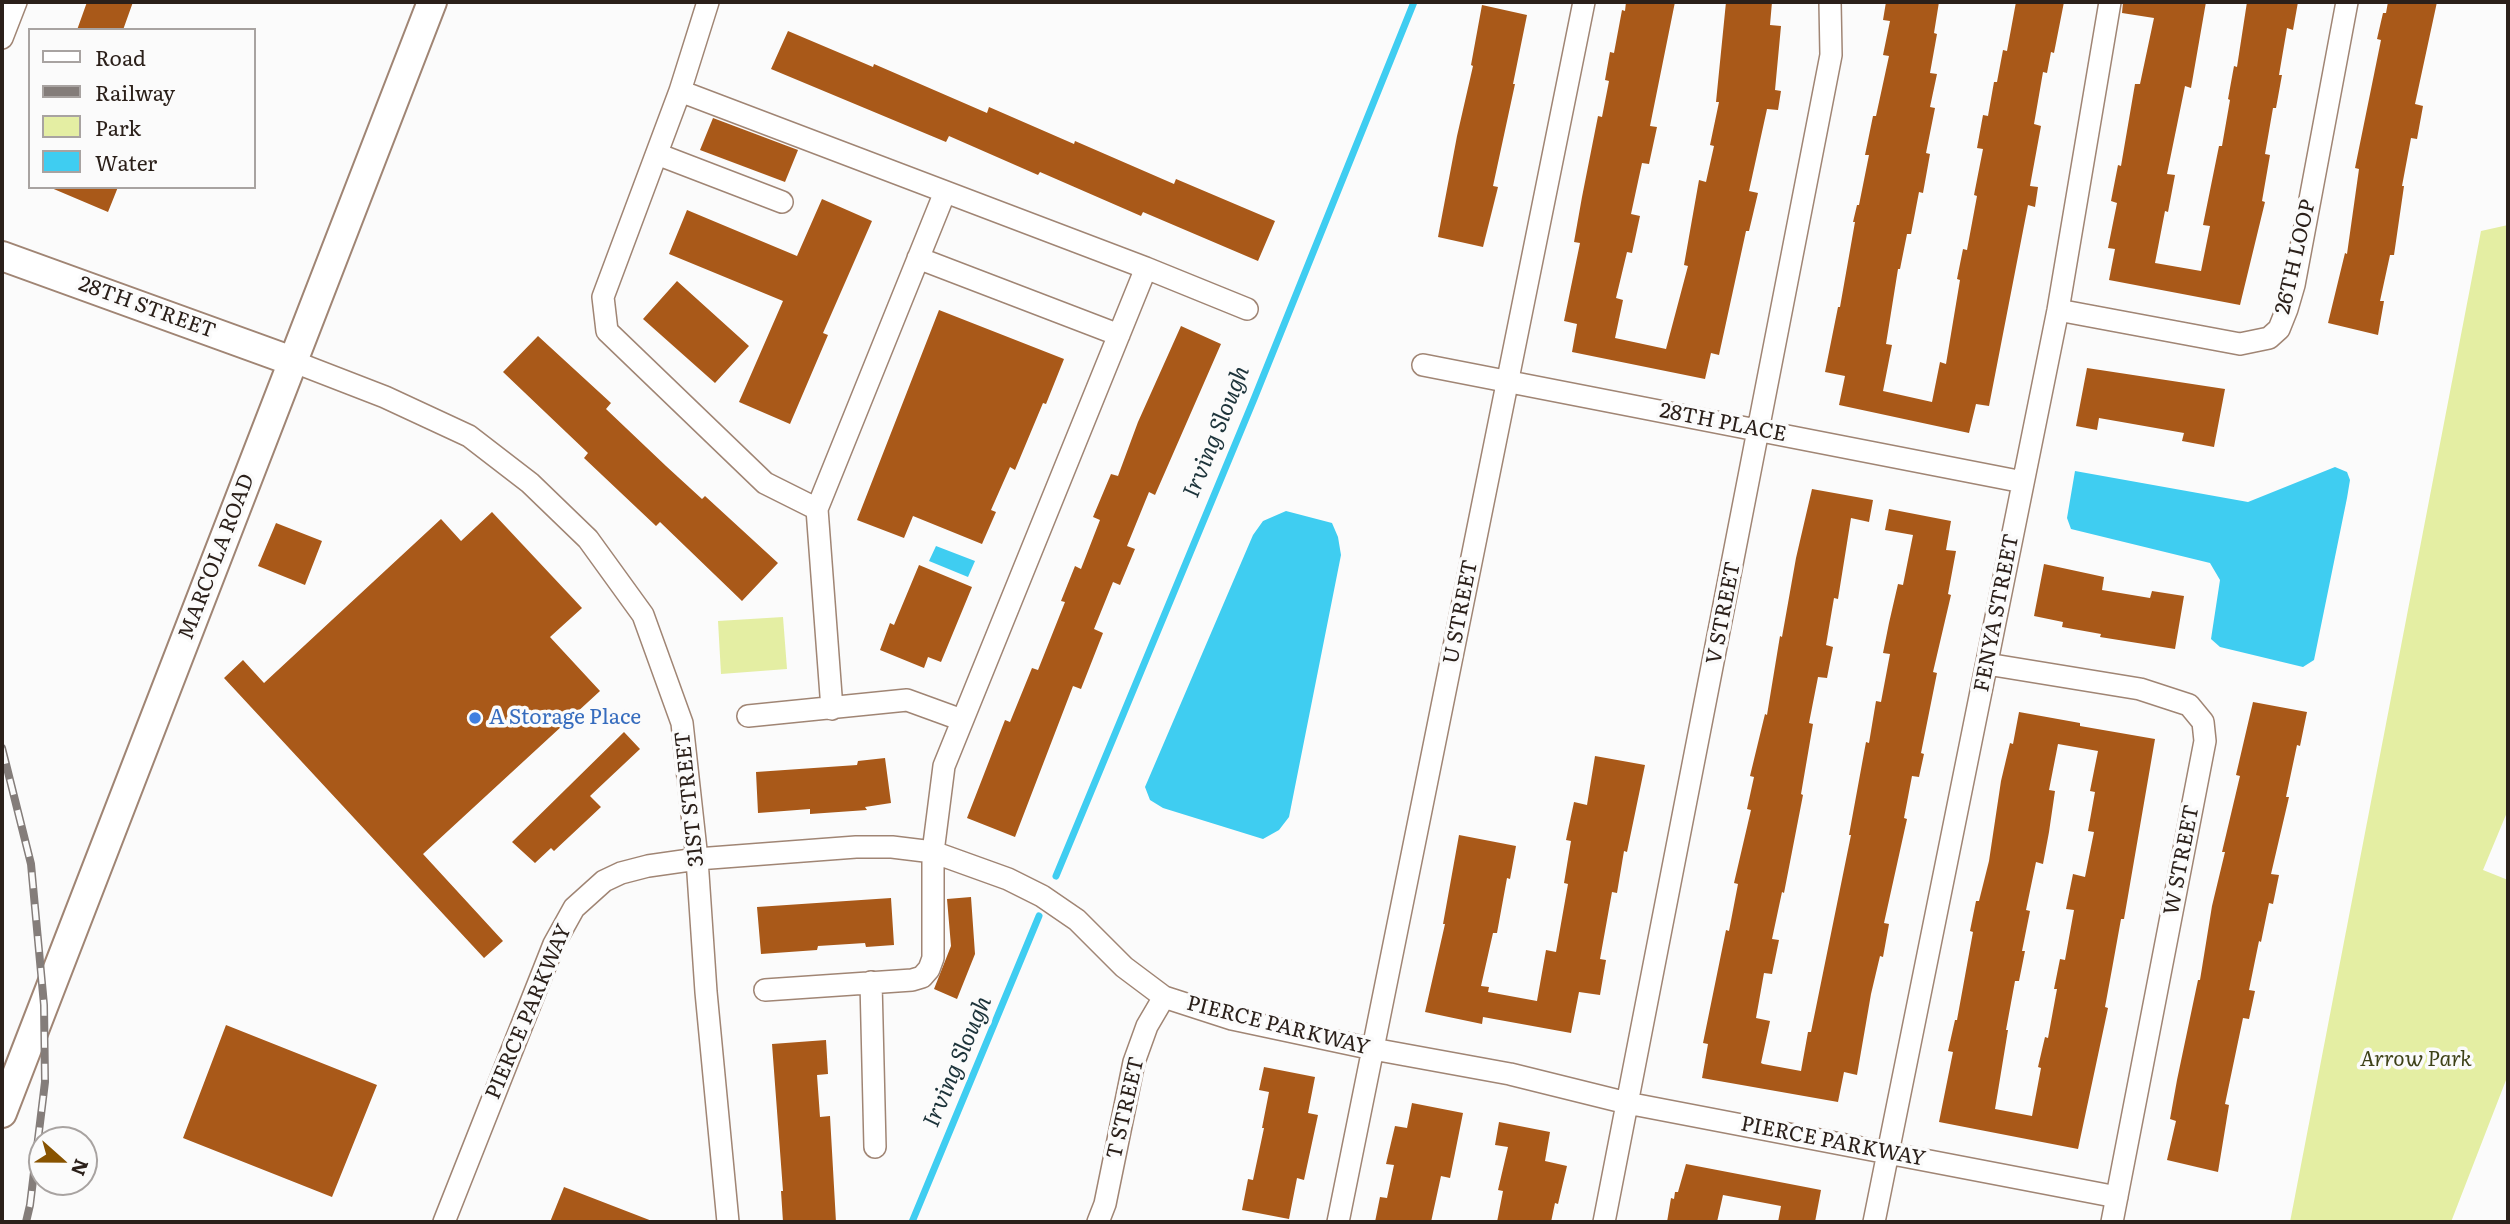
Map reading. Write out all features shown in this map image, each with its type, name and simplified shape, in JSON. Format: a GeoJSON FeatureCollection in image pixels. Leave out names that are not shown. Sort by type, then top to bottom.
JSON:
{"type":"FeatureCollection","features":[{"type":"Feature","properties":{"kind":"main road","name":"MARCOLA ROAD"},"geometry":{"type":"LineString","coordinates":[[2,1113],[432,2]]}},
{"type":"Feature","properties":{"kind":"main road","name":"28TH STREET"},"geometry":{"type":"LineString","coordinates":[[2,256],[292,361]]}},
{"type":"Feature","properties":{"kind":"street"},"geometry":{"type":"LineString","coordinates":[[2,38],[16,2]]}},
{"type":"Feature","properties":{"kind":"street"},"geometry":{"type":"LineString","coordinates":[[708,2],[680,91],[603,297],[607,331],[765,483],[817,509]]}},
{"type":"Feature","properties":{"kind":"street","name":"U STREET"},"geometry":{"type":"LineString","coordinates":[[1338,1222],[1584,2]]}},
{"type":"Feature","properties":{"kind":"street","name":"V STREET"},"geometry":{"type":"LineString","coordinates":[[1604,1222],[1831,55],[1829,2]]}},
{"type":"Feature","properties":{"kind":"street","name":"FENYA STREET"},"geometry":{"type":"LineString","coordinates":[[1874,1222],[2059,310],[2110,2]]}},
{"type":"Feature","properties":{"kind":"street","name":"26TH LOOP"},"geometry":{"type":"LineString","coordinates":[[2059,310],[2240,344],[2269,338],[2279,329],[2294,285],[2347,2]]}},
{"type":"Feature","properties":{"kind":"street"},"geometry":{"type":"LineString","coordinates":[[680,91],[1247,309]]}},
{"type":"Feature","properties":{"kind":"street"},"geometry":{"type":"LineString","coordinates":[[657,154],[782,202]]}},
{"type":"Feature","properties":{"kind":"street"},"geometry":{"type":"LineString","coordinates":[[832,709],[817,509],[945,192]]}},
{"type":"Feature","properties":{"kind":"street"},"geometry":{"type":"LineString","coordinates":[[918,258],[1119,335]]}},
{"type":"Feature","properties":{"kind":"street"},"geometry":{"type":"LineString","coordinates":[[765,990],[912,980],[922,977],[929,969],[933,958],[933,852],[944,766],[1146,268]]}},
{"type":"Feature","properties":{"kind":"street","name":"31ST STREET"},"geometry":{"type":"LineString","coordinates":[[292,361],[385,397],[469,436],[530,483],[588,539],[643,615],[682,723],[728,1222]]}},
{"type":"Feature","properties":{"kind":"street","name":"28TH PLACE"},"geometry":{"type":"LineString","coordinates":[[1423,365],[2023,482]]}},
{"type":"Feature","properties":{"kind":"street","name":"W STREET"},"geometry":{"type":"LineString","coordinates":[[1987,664],[2140,689],[2189,705],[2203,722],[2206,741],[2112,1222]]}},
{"type":"Feature","properties":{"kind":"street"},"geometry":{"type":"LineString","coordinates":[[748,716],[907,700],[962,720]]}},
{"type":"Feature","properties":{"kind":"street","name":"PIERCE PARKWAY"},"geometry":{"type":"LineString","coordinates":[[444,1222],[549,955],[574,908],[604,881],[621,873],[696,859],[856,846],[933,852],[1008,879],[1042,896],[1077,920],[1124,967],[1164,997],[1232,1019],[1510,1074],[1627,1103],[2117,1197]]}},
{"type":"Feature","properties":{"kind":"street"},"geometry":{"type":"LineString","coordinates":[[871,982],[875,1147]]}},
{"type":"Feature","properties":{"kind":"street","name":"T STREET"},"geometry":{"type":"LineString","coordinates":[[1098,1222],[1105,1203],[1134,1062],[1147,1026],[1164,997]]}},
{"type":"Feature","properties":{"kind":"green space","name":"Arrow Park"},"geometry":{"type":"Polygon","coordinates":[[[2508,225],[2508,810],[2483,870],[2508,880],[2508,1075],[2451,1222],[2290,1222],[2481,231],[2508,225]]]}},
{"type":"Feature","properties":{"kind":"green space"},"geometry":{"type":"Polygon","coordinates":[[[783,617],[787,669],[721,674],[718,621],[783,617]]]}},
{"type":"Feature","properties":{"kind":"water"},"geometry":{"type":"Polygon","coordinates":[[[2335,467],[2347,472],[2350,480],[2314,660],[2303,667],[2220,647],[2211,639],[2220,580],[2210,563],[2071,529],[2067,518],[2075,471],[2248,502],[2335,467]]]}},
{"type":"Feature","properties":{"kind":"water"},"geometry":{"type":"Polygon","coordinates":[[[1286,511],[1332,523],[1341,555],[1289,817],[1279,830],[1263,839],[1163,808],[1150,800],[1145,787],[1253,535],[1263,521],[1286,511]]]}},
{"type":"Feature","properties":{"kind":"water"},"geometry":{"type":"Polygon","coordinates":[[[936,546],[975,561],[968,577],[929,561],[936,546]]]}},
{"type":"Feature","properties":{"kind":"building"},"geometry":{"type":"Polygon","coordinates":[[[87,2],[133,2],[124,28],[78,28],[87,2]]]}},
{"type":"Feature","properties":{"kind":"building"},"geometry":{"type":"Polygon","coordinates":[[[1626,2],[1675,2],[1650,126],[1657,127],[1649,164],[1642,163],[1631,214],[1640,216],[1632,253],[1627,252],[1616,298],[1623,300],[1615,338],[1666,349],[1688,266],[1684,265],[1699,180],[1706,182],[1714,146],[1710,145],[1719,102],[1716,102],[1726,2],[1772,2],[1770,25],[1781,26],[1775,90],[1781,91],[1778,110],[1767,109],[1749,191],[1758,193],[1749,231],[1746,231],[1719,355],[1711,353],[1705,379],[1572,352],[1577,324],[1564,321],[1580,243],[1574,242],[1582,197],[1598,116],[1602,117],[1609,81],[1605,80],[1610,52],[1614,53],[1626,2]]]}},
{"type":"Feature","properties":{"kind":"building"},"geometry":{"type":"Polygon","coordinates":[[[1886,2],[1939,2],[1930,73],[1937,74],[1930,107],[1935,108],[1926,153],[1930,154],[1923,193],[1919,192],[1911,234],[1907,234],[1898,269],[1886,344],[1892,345],[1883,391],[1932,402],[1940,362],[1946,364],[1960,280],[1957,279],[1963,249],[1967,250],[1977,196],[1974,195],[1983,149],[1977,148],[1983,115],[1988,116],[2003,50],[2007,51],[2016,2],[2064,2],[2054,53],[2051,52],[2047,73],[2043,72],[2034,124],[2041,126],[2030,186],[2038,187],[2035,207],[2028,205],[1989,406],[1976,404],[1969,433],[1839,405],[1845,376],[1825,372],[1840,307],[1853,222],[1869,155],[1865,155],[1889,56],[1883,55],[1890,21],[1883,20],[1886,2]]]}},
{"type":"Feature","properties":{"kind":"building"},"geometry":{"type":"Polygon","coordinates":[[[2123,2],[2206,2],[2191,88],[2185,86],[2167,174],[2175,175],[2155,263],[2201,271],[2210,226],[2203,225],[2219,146],[2222,146],[2230,100],[2228,99],[2234,66],[2237,67],[2247,2],[2298,2],[2293,30],[2287,28],[2279,75],[2282,75],[2265,154],[2270,155],[2262,201],[2265,202],[2240,305],[2109,280],[2115,249],[2108,248],[2117,203],[2111,201],[2118,165],[2121,166],[2135,84],[2140,84],[2154,18],[2122,13],[2123,2]]]}},
{"type":"Feature","properties":{"kind":"building"},"geometry":{"type":"Polygon","coordinates":[[[2388,2],[2437,2],[2415,104],[2423,106],[2417,139],[2411,138],[2394,255],[2390,255],[2380,301],[2384,301],[2378,335],[2328,323],[2345,253],[2347,254],[2359,169],[2355,168],[2381,40],[2377,39],[2388,2]]]}},
{"type":"Feature","properties":{"kind":"building"},"geometry":{"type":"Polygon","coordinates":[[[1482,5],[1527,15],[1493,186],[1498,187],[1483,247],[1438,237],[1473,66],[1471,65],[1482,5]]]}},
{"type":"Feature","properties":{"kind":"building"},"geometry":{"type":"Polygon","coordinates":[[[788,31],[873,67],[874,64],[987,113],[989,107],[1174,184],[1176,179],[1275,221],[1258,261],[1143,212],[1141,216],[1040,172],[1038,175],[949,136],[946,142],[771,69],[788,31]]]}},
{"type":"Feature","properties":{"kind":"building"},"geometry":{"type":"Polygon","coordinates":[[[713,118],[798,150],[785,182],[700,150],[713,118]]]}},
{"type":"Feature","properties":{"kind":"building"},"geometry":{"type":"Polygon","coordinates":[[[54,189],[117,189],[108,212],[54,189]]]}},
{"type":"Feature","properties":{"kind":"building"},"geometry":{"type":"Polygon","coordinates":[[[822,199],[872,221],[823,333],[828,335],[790,424],[739,402],[783,301],[669,254],[687,210],[797,256],[822,199]]]}},
{"type":"Feature","properties":{"kind":"building"},"geometry":{"type":"Polygon","coordinates":[[[677,281],[749,346],[715,383],[643,319],[677,281]]]}},
{"type":"Feature","properties":{"kind":"building"},"geometry":{"type":"Polygon","coordinates":[[[939,310],[1064,359],[1015,470],[1010,467],[991,510],[996,512],[982,544],[913,516],[904,538],[857,520],[939,310]]]}},
{"type":"Feature","properties":{"kind":"building"},"geometry":{"type":"Polygon","coordinates":[[[1181,326],[1221,344],[1155,495],[1149,492],[1127,546],[1135,549],[1120,585],[1113,582],[1094,629],[1103,633],[1081,689],[1073,686],[1015,837],[967,818],[1005,720],[1010,722],[1032,668],[1038,670],[1065,602],[1061,601],[1075,566],[1081,569],[1100,520],[1093,517],[1111,474],[1118,476],[1138,422],[1181,326]]]}},
{"type":"Feature","properties":{"kind":"building"},"geometry":{"type":"Polygon","coordinates":[[[538,336],[611,403],[606,409],[666,466],[702,499],[705,496],[778,563],[742,601],[660,522],[656,526],[584,458],[588,453],[503,372],[538,336]]]}},
{"type":"Feature","properties":{"kind":"building"},"geometry":{"type":"Polygon","coordinates":[[[2087,368],[2225,389],[2214,447],[2182,441],[2184,433],[2099,418],[2097,430],[2076,426],[2087,368]]]}},
{"type":"Feature","properties":{"kind":"building"},"geometry":{"type":"Polygon","coordinates":[[[1812,489],[1873,500],[1869,522],[1851,518],[1838,599],[1834,598],[1826,645],[1833,647],[1827,678],[1818,677],[1809,723],[1813,724],[1801,794],[1803,795],[1772,939],[1779,940],[1772,974],[1764,973],[1756,1018],[1770,1021],[1761,1063],[1763,1064],[1801,1071],[1808,1032],[1811,1032],[1851,835],[1866,742],[1869,743],[1876,701],[1881,702],[1890,654],[1883,653],[1889,623],[1898,584],[1903,585],[1913,535],[1885,530],[1889,509],[1951,521],[1946,550],[1956,551],[1948,594],[1951,595],[1933,672],[1937,673],[1921,753],[1924,754],[1919,777],[1912,776],[1904,818],[1907,819],[1884,923],[1889,924],[1883,957],[1880,956],[1871,994],[1857,1075],[1844,1072],[1838,1102],[1702,1078],[1708,1044],[1703,1043],[1726,930],[1729,931],[1738,884],[1734,883],[1751,810],[1747,809],[1754,777],[1750,776],[1765,714],[1767,715],[1780,636],[1782,637],[1812,489]]]}},
{"type":"Feature","properties":{"kind":"building"},"geometry":{"type":"Polygon","coordinates":[[[492,512],[582,608],[550,637],[600,691],[423,854],[503,941],[484,958],[224,678],[243,660],[264,683],[441,519],[461,541],[492,512]]]}},
{"type":"Feature","properties":{"kind":"building"},"geometry":{"type":"Polygon","coordinates":[[[276,523],[322,541],[305,585],[258,566],[276,523]]]}},
{"type":"Feature","properties":{"kind":"building"},"geometry":{"type":"Polygon","coordinates":[[[2044,564],[2104,577],[2102,590],[2150,598],[2152,591],[2184,596],[2175,649],[2100,637],[2101,634],[2062,627],[2063,622],[2034,616],[2044,564]]]}},
{"type":"Feature","properties":{"kind":"building"},"geometry":{"type":"Polygon","coordinates":[[[919,565],[972,587],[941,662],[928,657],[924,668],[880,650],[890,623],[894,625],[919,565]]]}},
{"type":"Feature","properties":{"kind":"building"},"geometry":{"type":"Polygon","coordinates":[[[2253,702],[2307,712],[2300,746],[2297,745],[2286,797],[2289,797],[2271,874],[2279,875],[2273,904],[2269,903],[2249,990],[2255,991],[2249,1019],[2243,1018],[2225,1104],[2229,1105],[2218,1172],[2167,1160],[2176,1121],[2170,1119],[2225,852],[2222,852],[2240,776],[2236,775],[2253,702]]]}},
{"type":"Feature","properties":{"kind":"building"},"geometry":{"type":"Polygon","coordinates":[[[2019,712],[2155,739],[2124,919],[2121,919],[2105,1007],[2108,1008],[2078,1149],[1939,1122],[1953,1052],[1948,1051],[1957,1020],[1973,932],[1970,931],[1989,861],[2001,781],[2010,743],[2013,744],[2019,712]],[[2058,744],[2049,790],[2055,791],[2049,832],[2043,864],[2036,862],[2026,910],[2030,911],[2022,951],[2025,951],[2019,981],[2015,981],[1995,1109],[2032,1116],[2041,1068],[2038,1067],[2045,1037],[2048,1038],[2060,959],[2065,960],[2074,910],[2066,909],[2073,874],[2085,877],[2094,832],[2088,831],[2095,792],[2090,791],[2098,751],[2058,744]]]}},
{"type":"Feature","properties":{"kind":"building"},"geometry":{"type":"Polygon","coordinates":[[[624,732],[640,749],[590,796],[601,807],[554,851],[551,848],[535,863],[512,842],[624,732]]]}},
{"type":"Feature","properties":{"kind":"building"},"geometry":{"type":"Polygon","coordinates":[[[1595,756],[1645,765],[1627,852],[1624,851],[1617,893],[1612,892],[1600,959],[1606,960],[1600,995],[1579,992],[1571,1033],[1483,1017],[1482,1024],[1425,1012],[1445,924],[1459,835],[1516,846],[1497,933],[1493,933],[1481,986],[1489,987],[1488,992],[1537,1001],[1546,950],[1556,952],[1568,884],[1564,883],[1571,841],[1566,840],[1574,802],[1587,805],[1595,756]]]}},
{"type":"Feature","properties":{"kind":"building"},"geometry":{"type":"Polygon","coordinates":[[[885,758],[891,803],[865,807],[867,810],[810,814],[810,809],[758,813],[756,772],[857,765],[858,761],[885,758]]]}},
{"type":"Feature","properties":{"kind":"building"},"geometry":{"type":"Polygon","coordinates":[[[971,897],[975,954],[957,999],[934,989],[951,946],[947,899],[971,897]]]}},
{"type":"Feature","properties":{"kind":"building"},"geometry":{"type":"Polygon","coordinates":[[[891,898],[894,945],[866,947],[865,943],[818,946],[817,950],[761,954],[757,907],[891,898]]]}},
{"type":"Feature","properties":{"kind":"building"},"geometry":{"type":"Polygon","coordinates":[[[226,1025],[377,1085],[332,1197],[183,1138],[226,1025]]]}},
{"type":"Feature","properties":{"kind":"building"},"geometry":{"type":"Polygon","coordinates":[[[826,1040],[828,1074],[817,1075],[820,1117],[830,1116],[836,1222],[783,1222],[772,1044],[826,1040]]]}},
{"type":"Feature","properties":{"kind":"building"},"geometry":{"type":"Polygon","coordinates":[[[1264,1067],[1315,1077],[1308,1113],[1318,1115],[1304,1180],[1297,1178],[1289,1219],[1242,1210],[1248,1179],[1253,1180],[1264,1128],[1269,1092],[1259,1090],[1264,1067]]]}},
{"type":"Feature","properties":{"kind":"building"},"geometry":{"type":"Polygon","coordinates":[[[1412,1103],[1463,1113],[1450,1178],[1441,1176],[1431,1222],[1375,1222],[1380,1197],[1387,1198],[1394,1165],[1386,1164],[1395,1126],[1407,1128],[1412,1103]]]}},
{"type":"Feature","properties":{"kind":"building"},"geometry":{"type":"Polygon","coordinates":[[[1499,1122],[1550,1132],[1545,1161],[1567,1166],[1551,1222],[1497,1222],[1503,1191],[1498,1190],[1508,1147],[1495,1145],[1499,1122]]]}},
{"type":"Feature","properties":{"kind":"building"},"geometry":{"type":"Polygon","coordinates":[[[1686,1164],[1821,1190],[1815,1222],[1778,1222],[1781,1206],[1723,1195],[1717,1222],[1667,1222],[1671,1198],[1674,1199],[1675,1192],[1678,1192],[1686,1164]]]}},
{"type":"Feature","properties":{"kind":"building"},"geometry":{"type":"Polygon","coordinates":[[[564,1187],[652,1221],[652,1222],[550,1222],[564,1187]]]}},
{"type":"Feature","properties":{"kind":"waterway","name":"Irving Slough"},"geometry":{"type":"LineString","coordinates":[[1056,876],[1254,399],[1414,2]]}},
{"type":"Feature","properties":{"kind":"waterway","name":"Irving Slough"},"geometry":{"type":"LineString","coordinates":[[912,1222],[1039,916]]}},
{"type":"Feature","properties":{"kind":"railway"},"geometry":{"type":"LineString","coordinates":[[2,748],[31,864],[44,1005],[45,1082],[26,1222]]}},
{"type":"Feature","properties":{"kind":"place","name":"A Storage Place"},"geometry":{"type":"Point","coordinates":[475,718]}}]}
